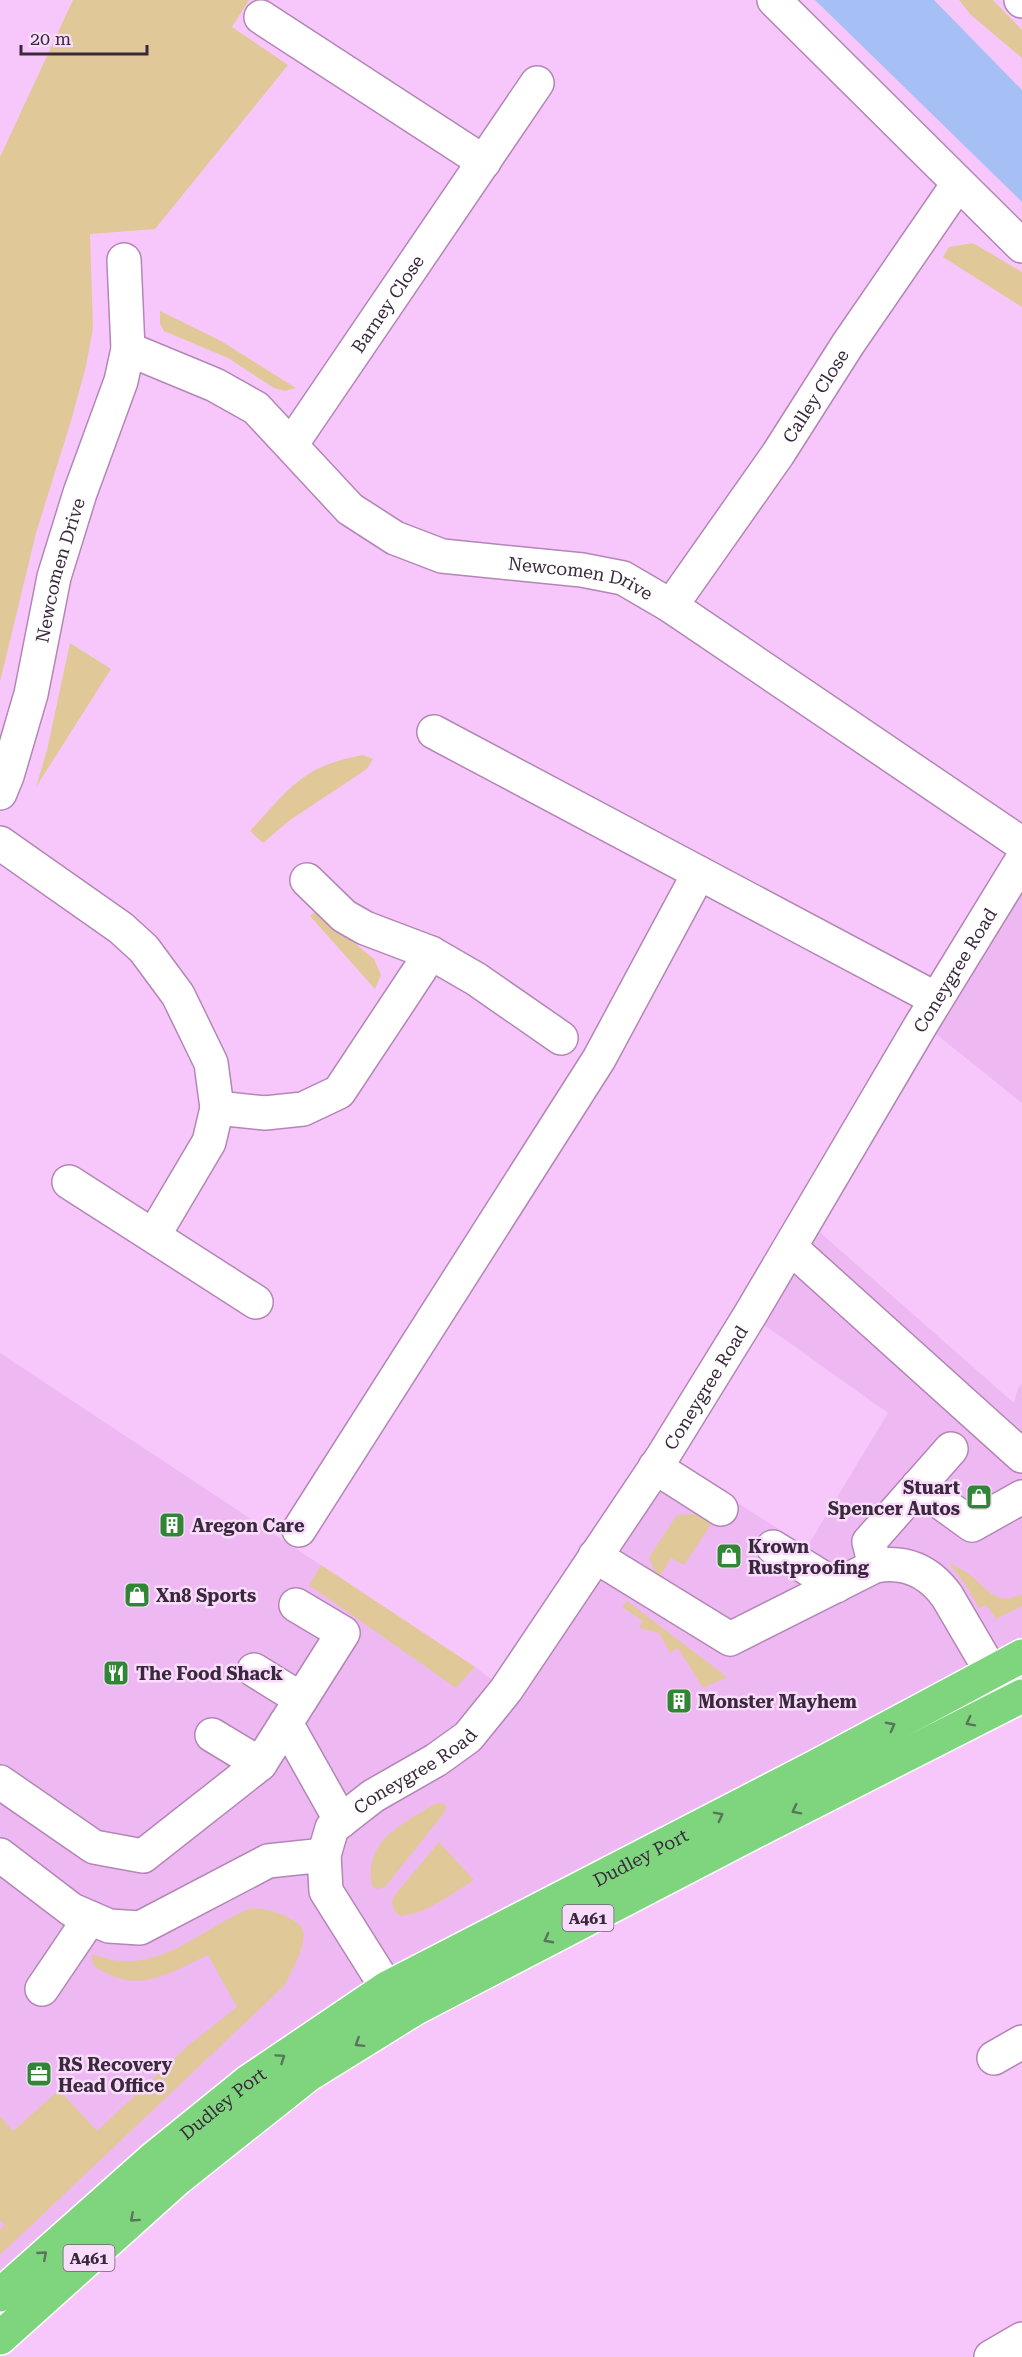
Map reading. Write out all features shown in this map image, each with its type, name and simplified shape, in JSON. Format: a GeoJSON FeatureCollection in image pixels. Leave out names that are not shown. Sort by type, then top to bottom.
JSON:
{"type":"FeatureCollection","features":[{"type":"Feature","properties":{"kind":"highway","name":"Dudley Port"},"geometry":{"type":"LineString","coordinates":[[165,2169],[264,2069],[387,1988],[815,1767],[1022,1656]]}},
{"type":"Feature","properties":{"kind":"highway","name":"Dudley Port"},"geometry":{"type":"LineString","coordinates":[[165,2169],[389,2025],[511,1958],[1015,1699]]}},
{"type":"Feature","properties":{"kind":"highway"},"geometry":{"type":"LineString","coordinates":[[389,2025],[387,1988],[415,1991],[484,1953],[511,1958]]}},
{"type":"Feature","properties":{"kind":"highway","name":"A461"},"geometry":{"type":"LineString","coordinates":[[0,2295],[165,2169]]}},
{"type":"Feature","properties":{"kind":"highway","name":"A461"},"geometry":{"type":"LineString","coordinates":[[0,2338],[165,2169]]}},
{"type":"Feature","properties":{"kind":"street"},"geometry":{"type":"LineString","coordinates":[[774,0],[1022,246]]}},
{"type":"Feature","properties":{"kind":"street"},"geometry":{"type":"LineString","coordinates":[[261,17],[484,162]]}},
{"type":"Feature","properties":{"kind":"street","name":"Barney Close"},"geometry":{"type":"LineString","coordinates":[[291,445],[537,83]]}},
{"type":"Feature","properties":{"kind":"street","name":"Calley Close"},"geometry":{"type":"LineString","coordinates":[[671,606],[778,454],[848,344],[958,184]]}},
{"type":"Feature","properties":{"kind":"street","name":"Newcomen Drive"},"geometry":{"type":"LineString","coordinates":[[0,793],[31,694],[54,577],[80,493],[122,381],[128,349],[124,260]]}},
{"type":"Feature","properties":{"kind":"street","name":"Newcomen Drive"},"geometry":{"type":"LineString","coordinates":[[128,349],[215,384],[256,408],[350,509],[395,538],[442,556],[582,570],[623,578],[671,606],[1022,844]]}},
{"type":"Feature","properties":{"kind":"street"},"geometry":{"type":"LineString","coordinates":[[434,732],[936,999]]}},
{"type":"Feature","properties":{"kind":"street"},"geometry":{"type":"LineString","coordinates":[[0,843],[121,928],[144,949],[178,995],[211,1063],[217,1108],[209,1142],[154,1235]]}},
{"type":"Feature","properties":{"kind":"street","name":"Coneygree Road"},"geometry":{"type":"LineString","coordinates":[[387,1988],[326,1891],[324,1855],[332,1828],[373,1796],[436,1760],[468,1737],[506,1690],[655,1467],[791,1248],[936,999],[1022,860]]}},
{"type":"Feature","properties":{"kind":"street"},"geometry":{"type":"LineString","coordinates":[[299,1530],[599,1059],[699,873]]}},
{"type":"Feature","properties":{"kind":"street"},"geometry":{"type":"LineString","coordinates":[[307,880],[344,916],[365,928],[431,953],[476,979],[561,1038]]}},
{"type":"Feature","properties":{"kind":"street"},"geometry":{"type":"LineString","coordinates":[[217,1108],[265,1113],[303,1108],[339,1092],[431,953]]}},
{"type":"Feature","properties":{"kind":"street"},"geometry":{"type":"LineString","coordinates":[[69,1182],[256,1302]]}},
{"type":"Feature","properties":{"kind":"street"},"geometry":{"type":"LineString","coordinates":[[791,1248],[1022,1456]]}},
{"type":"Feature","properties":{"kind":"street"},"geometry":{"type":"LineString","coordinates":[[875,1566],[869,1542],[951,1449]]}},
{"type":"Feature","properties":{"kind":"street"},"geometry":{"type":"LineString","coordinates":[[655,1467],[721,1509]]}},
{"type":"Feature","properties":{"kind":"street"},"geometry":{"type":"LineString","coordinates":[[918,1486],[972,1525],[1022,1497]]}},
{"type":"Feature","properties":{"kind":"street"},"geometry":{"type":"LineString","coordinates":[[773,1546],[836,1586]]}},
{"type":"Feature","properties":{"kind":"street"},"geometry":{"type":"LineString","coordinates":[[595,1556],[730,1639],[875,1566],[892,1563],[920,1570],[940,1586],[991,1672],[1015,1699]]}},
{"type":"Feature","properties":{"kind":"street"},"geometry":{"type":"LineString","coordinates":[[0,1782],[94,1847],[143,1856],[260,1764],[343,1633],[296,1605]]}},
{"type":"Feature","properties":{"kind":"street"},"geometry":{"type":"LineString","coordinates":[[254,1670],[294,1711],[340,1821]]}},
{"type":"Feature","properties":{"kind":"street"},"geometry":{"type":"LineString","coordinates":[[212,1735],[260,1764]]}},
{"type":"Feature","properties":{"kind":"street"},"geometry":{"type":"LineString","coordinates":[[0,1855],[72,1911],[109,1926],[140,1928],[268,1861],[324,1855]]}},
{"type":"Feature","properties":{"kind":"street"},"geometry":{"type":"LineString","coordinates":[[42,1989],[90,1918]]}},
{"type":"Feature","properties":{"kind":"street"},"geometry":{"type":"LineString","coordinates":[[994,2058],[1022,2043]]}},
{"type":"Feature","properties":{"kind":"street"},"geometry":{"type":"LineString","coordinates":[[991,2357],[1022,2339]]}},
{"type":"Feature","properties":{"kind":"shaded area"},"geometry":{"type":"Polygon","coordinates":[[[73,0],[249,0],[232,27],[288,65],[155,229],[90,234],[93,328],[86,366],[36,533],[0,682],[0,157],[73,0]]]}},
{"type":"Feature","properties":{"kind":"shaded area"},"geometry":{"type":"Polygon","coordinates":[[[959,0],[993,0],[1022,30],[1022,58],[971,15],[959,0]]]}},
{"type":"Feature","properties":{"kind":"shaded area"},"geometry":{"type":"Polygon","coordinates":[[[973,243],[1022,272],[1022,307],[943,257],[949,247],[973,243]]]}},
{"type":"Feature","properties":{"kind":"shaded area"},"geometry":{"type":"Polygon","coordinates":[[[160,311],[221,341],[296,388],[285,391],[274,388],[228,358],[164,331],[160,324],[160,311]]]}},
{"type":"Feature","properties":{"kind":"shaded area"},"geometry":{"type":"Polygon","coordinates":[[[70,643],[111,669],[36,787],[47,750],[70,643]]]}},
{"type":"Feature","properties":{"kind":"shaded area"},"geometry":{"type":"Polygon","coordinates":[[[363,755],[373,759],[367,769],[290,820],[263,843],[250,831],[299,781],[325,765],[363,755]]]}},
{"type":"Feature","properties":{"kind":"shaded area"},"geometry":{"type":"Polygon","coordinates":[[[1022,860],[1022,1103],[922,1023],[1022,860]]]}},
{"type":"Feature","properties":{"kind":"shaded area"},"geometry":{"type":"Polygon","coordinates":[[[317,910],[374,959],[381,975],[375,989],[310,916],[317,910]]]}},
{"type":"Feature","properties":{"kind":"shaded area"},"geometry":{"type":"Polygon","coordinates":[[[807,1221],[1014,1403],[1018,1388],[1022,1384],[1022,1675],[484,1953],[0,2318],[0,1353],[475,1667],[506,1690],[663,1456],[807,1547],[888,1413],[750,1315],[807,1221]]]}},
{"type":"Feature","properties":{"kind":"shaded area"},"geometry":{"type":"Polygon","coordinates":[[[694,1514],[714,1520],[684,1565],[671,1558],[658,1580],[649,1557],[677,1515],[694,1514]]]}},
{"type":"Feature","properties":{"kind":"shaded area"},"geometry":{"type":"Polygon","coordinates":[[[948,1562],[969,1574],[999,1597],[1013,1597],[1022,1594],[1022,1606],[996,1619],[986,1605],[979,1608],[965,1584],[948,1562]]]}},
{"type":"Feature","properties":{"kind":"shaded area"},"geometry":{"type":"Polygon","coordinates":[[[321,1565],[475,1667],[456,1688],[309,1585],[321,1565]]]}},
{"type":"Feature","properties":{"kind":"shaded area"},"geometry":{"type":"Polygon","coordinates":[[[627,1601],[727,1677],[703,1688],[678,1648],[670,1653],[659,1633],[639,1628],[643,1621],[622,1607],[627,1601]]]}},
{"type":"Feature","properties":{"kind":"shaded area"},"geometry":{"type":"Polygon","coordinates":[[[444,1803],[446,1807],[444,1813],[385,1887],[377,1889],[372,1886],[373,1857],[379,1846],[398,1827],[410,1819],[435,1804],[444,1803]]]}},
{"type":"Feature","properties":{"kind":"shaded area"},"geometry":{"type":"Polygon","coordinates":[[[439,1842],[474,1880],[420,1912],[400,1916],[393,1907],[394,1896],[439,1842]]]}},
{"type":"Feature","properties":{"kind":"shaded area"},"geometry":{"type":"Polygon","coordinates":[[[251,1908],[278,1913],[302,1928],[304,1934],[301,1949],[285,1985],[0,2255],[0,2230],[5,2225],[0,2220],[0,2116],[13,2131],[59,2090],[97,2131],[190,2044],[237,2007],[208,1955],[165,1975],[138,1981],[124,1980],[94,1966],[91,1954],[123,1961],[157,1956],[189,1942],[251,1908]]]}},
{"type":"Feature","properties":{"kind":"water"},"geometry":{"type":"Polygon","coordinates":[[[815,0],[934,0],[1022,90],[1022,202],[815,0]]]}},
{"type":"Feature","properties":{"kind":"place","name":"Stuart Spencer Autos"},"geometry":{"type":"Point","coordinates":[979,1497]}},
{"type":"Feature","properties":{"kind":"place","name":"Aregon Care"},"geometry":{"type":"Point","coordinates":[172,1525]}},
{"type":"Feature","properties":{"kind":"place","name":"Krown Rustproofing"},"geometry":{"type":"Point","coordinates":[729,1556]}},
{"type":"Feature","properties":{"kind":"place","name":"Xn8 Sports"},"geometry":{"type":"Point","coordinates":[137,1595]}},
{"type":"Feature","properties":{"kind":"place","name":"The Food Shack"},"geometry":{"type":"Point","coordinates":[116,1673]}},
{"type":"Feature","properties":{"kind":"place","name":"Monster Mayhem"},"geometry":{"type":"Point","coordinates":[679,1701]}},
{"type":"Feature","properties":{"kind":"place","name":"RS Recovery Head Office"},"geometry":{"type":"Point","coordinates":[39,2074]}}]}
